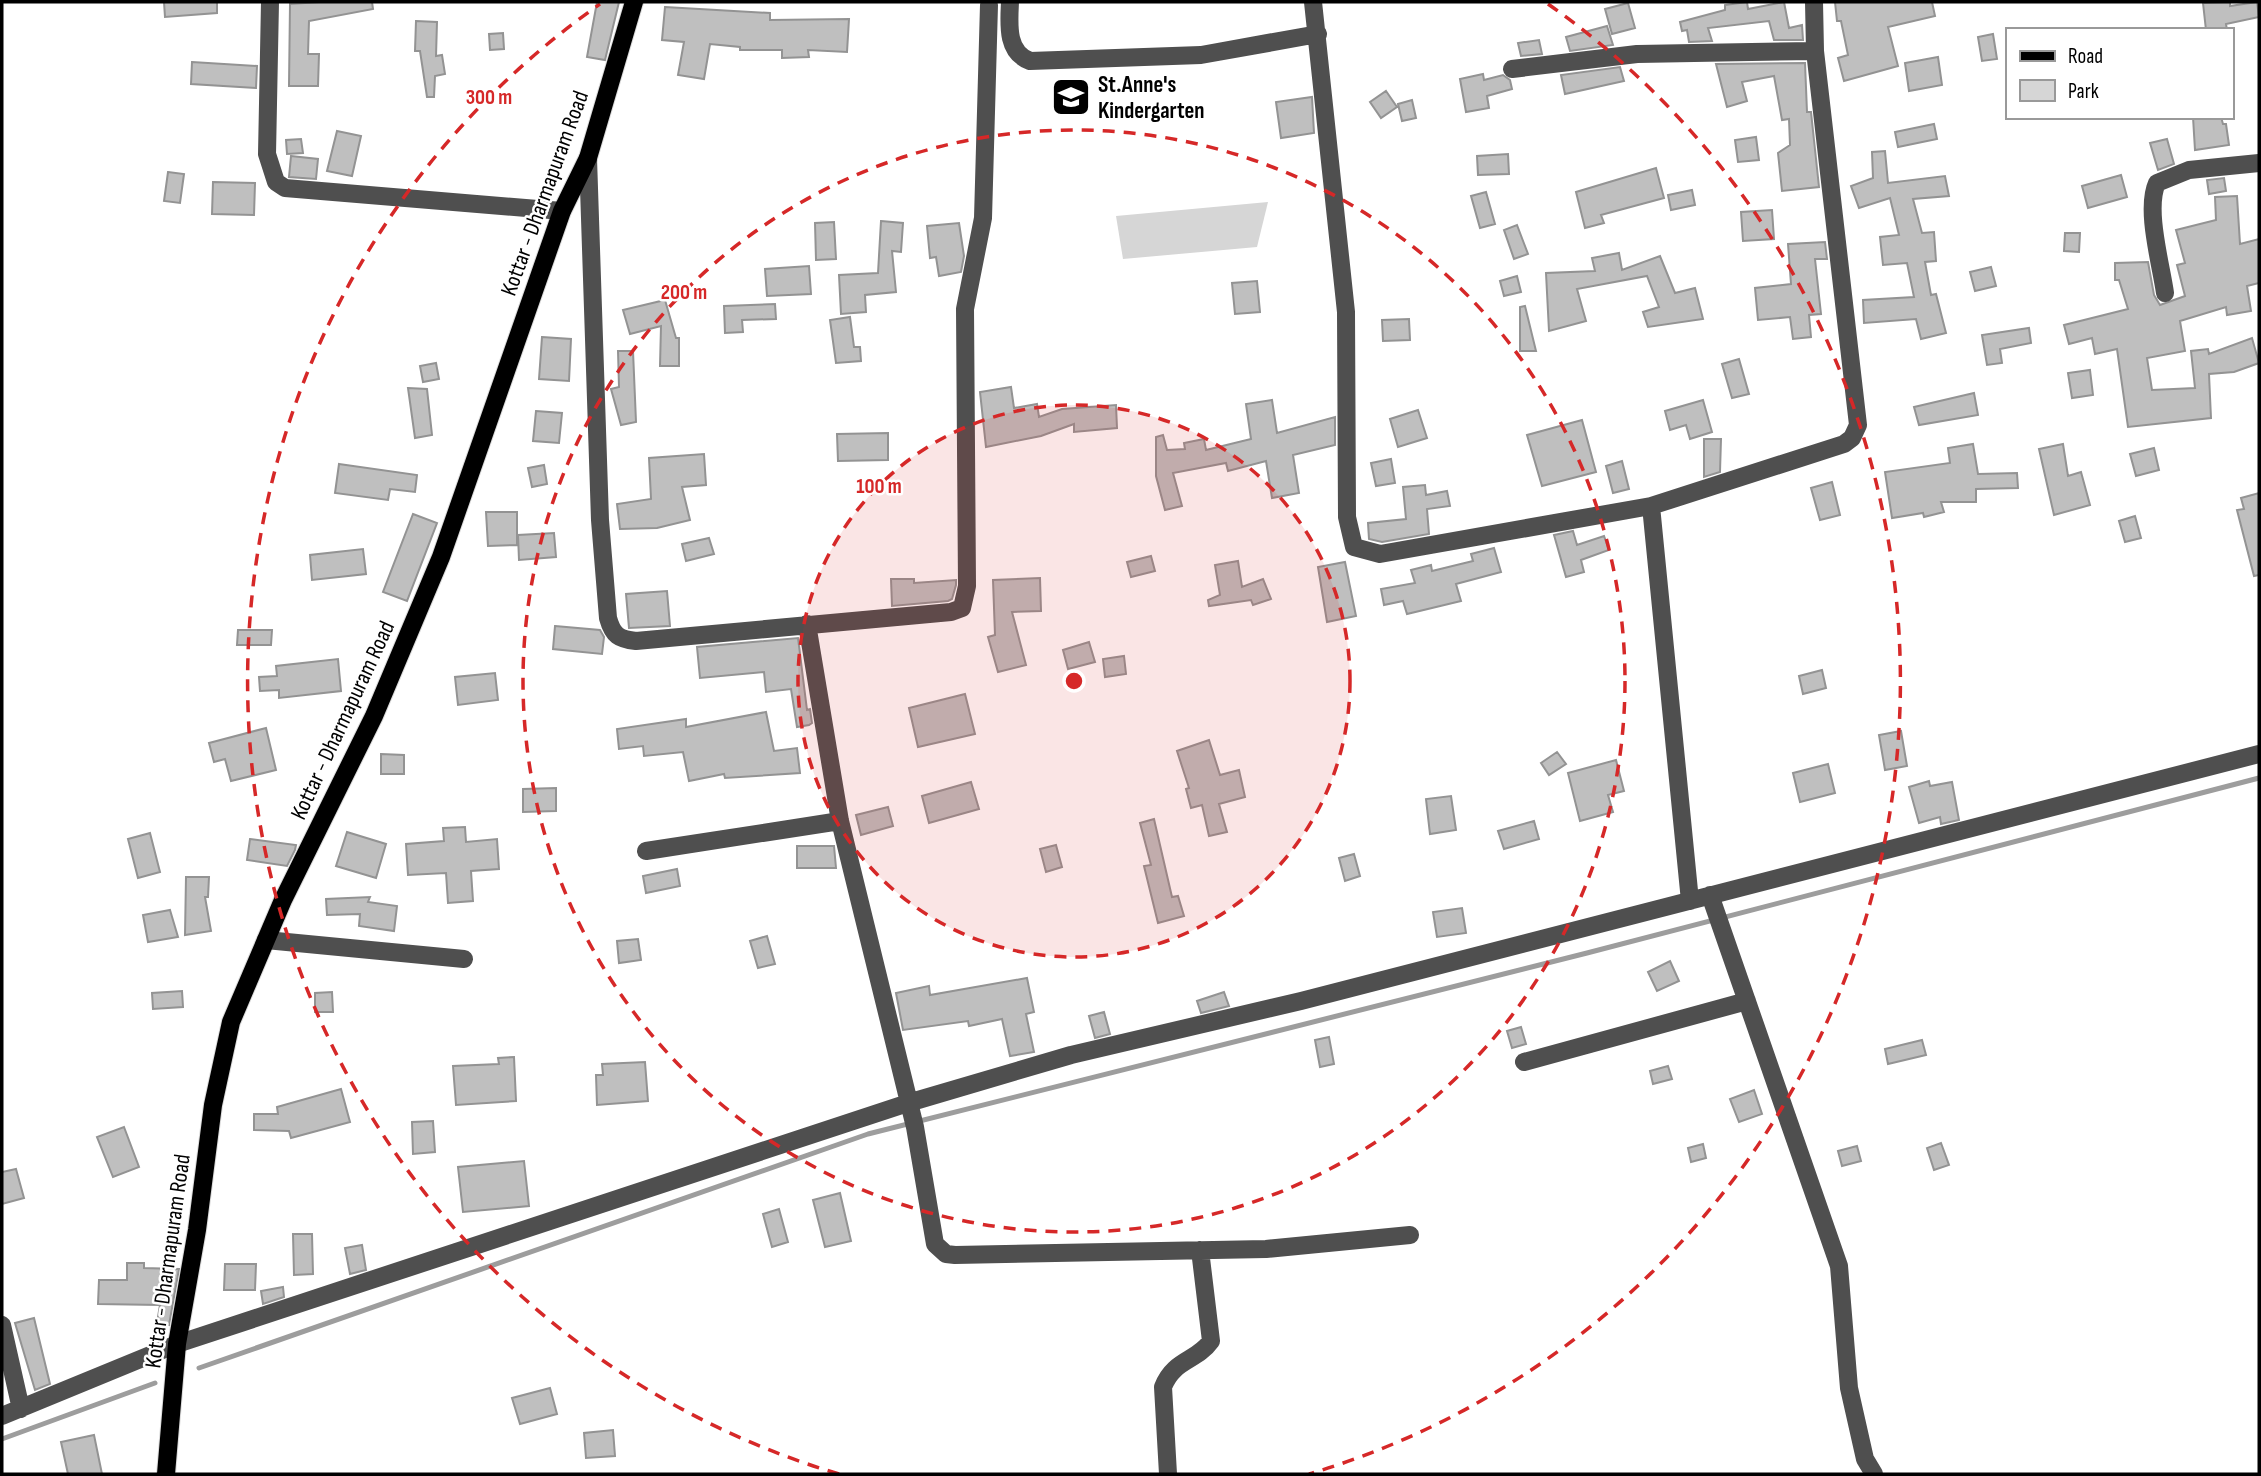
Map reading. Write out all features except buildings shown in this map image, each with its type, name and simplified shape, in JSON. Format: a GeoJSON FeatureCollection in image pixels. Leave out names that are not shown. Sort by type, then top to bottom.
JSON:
{"type":"FeatureCollection","features":[{"type":"Feature","properties":{"kind":"main road","name":"Kottar - Dharmapuram Road"},"geometry":{"type":"LineString","coordinates":[[166,1474],[177,1344],[197,1230],[213,1105],[231,1022],[266,940],[374,716],[441,557],[562,211],[588,158],[634,2]]}},
{"type":"Feature","properties":{"kind":"street"},"geometry":{"type":"LineString","coordinates":[[270,2],[267,154],[276,182],[285,188],[562,211]]}},
{"type":"Feature","properties":{"kind":"street"},"geometry":{"type":"LineString","coordinates":[[1010,2],[1010,35],[1019,57],[1030,61],[1201,55],[1318,34]]}},
{"type":"Feature","properties":{"kind":"street"},"geometry":{"type":"LineString","coordinates":[[1313,2],[1346,312],[1347,517],[1354,547],[1380,554],[1651,506],[1844,444],[1853,438],[1858,425],[1815,51],[1814,2]]}},
{"type":"Feature","properties":{"kind":"street"},"geometry":{"type":"LineString","coordinates":[[588,158],[600,520],[612,631],[620,639],[636,641],[951,612],[962,608],[965,599],[965,309],[984,218],[989,5]]}},
{"type":"Feature","properties":{"kind":"street"},"geometry":{"type":"LineString","coordinates":[[1512,69],[1637,54],[1815,51]]}},
{"type":"Feature","properties":{"kind":"street"},"geometry":{"type":"LineString","coordinates":[[2165,293],[2152,210],[2151,194],[2157,183],[2189,170],[2259,163]]}},
{"type":"Feature","properties":{"kind":"street"},"geometry":{"type":"LineString","coordinates":[[1651,506],[1690,901]]}},
{"type":"Feature","properties":{"kind":"street"},"geometry":{"type":"LineString","coordinates":[[807,624],[840,821],[911,1114],[933,1238],[946,1254],[1266,1249],[1410,1235]]}},
{"type":"Feature","properties":{"kind":"street"},"geometry":{"type":"LineString","coordinates":[[2,1416],[177,1344],[911,1114],[1071,1055],[1301,1001],[1690,901],[1715,910],[2259,754]]}},
{"type":"Feature","properties":{"kind":"street"},"geometry":{"type":"LineString","coordinates":[[646,851],[840,821]]}},
{"type":"Feature","properties":{"kind":"street"},"geometry":{"type":"LineString","coordinates":[[1715,910],[1839,1266],[1849,1388],[1865,1459],[1874,1474]]}},
{"type":"Feature","properties":{"kind":"street"},"geometry":{"type":"LineString","coordinates":[[266,940],[464,959]]}},
{"type":"Feature","properties":{"kind":"street"},"geometry":{"type":"LineString","coordinates":[[1524,1062],[1747,1001]]}},
{"type":"Feature","properties":{"kind":"street"},"geometry":{"type":"LineString","coordinates":[[1168,1474],[1163,1387],[1168,1375],[1178,1364],[1205,1350],[1211,1341],[1200,1250]]}},
{"type":"Feature","properties":{"kind":"street"},"geometry":{"type":"LineString","coordinates":[[2,1325],[22,1409]]}},
{"type":"Feature","properties":{"kind":"green space"},"geometry":{"type":"Polygon","coordinates":[[[1268,202],[1257,247],[1123,259],[1116,216],[1268,202]]]}},
{"type":"Feature","properties":{"kind":"waterway"},"geometry":{"type":"LineString","coordinates":[[199,1368],[868,1134],[1587,953],[2259,778]]}},
{"type":"Feature","properties":{"kind":"waterway"},"geometry":{"type":"LineString","coordinates":[[2,1439],[155,1383]]}},
{"type":"Feature","properties":{"kind":"place","name":"St.Anne's Kindergarten"},"geometry":{"type":"Point","coordinates":[1071,97]}}]}
